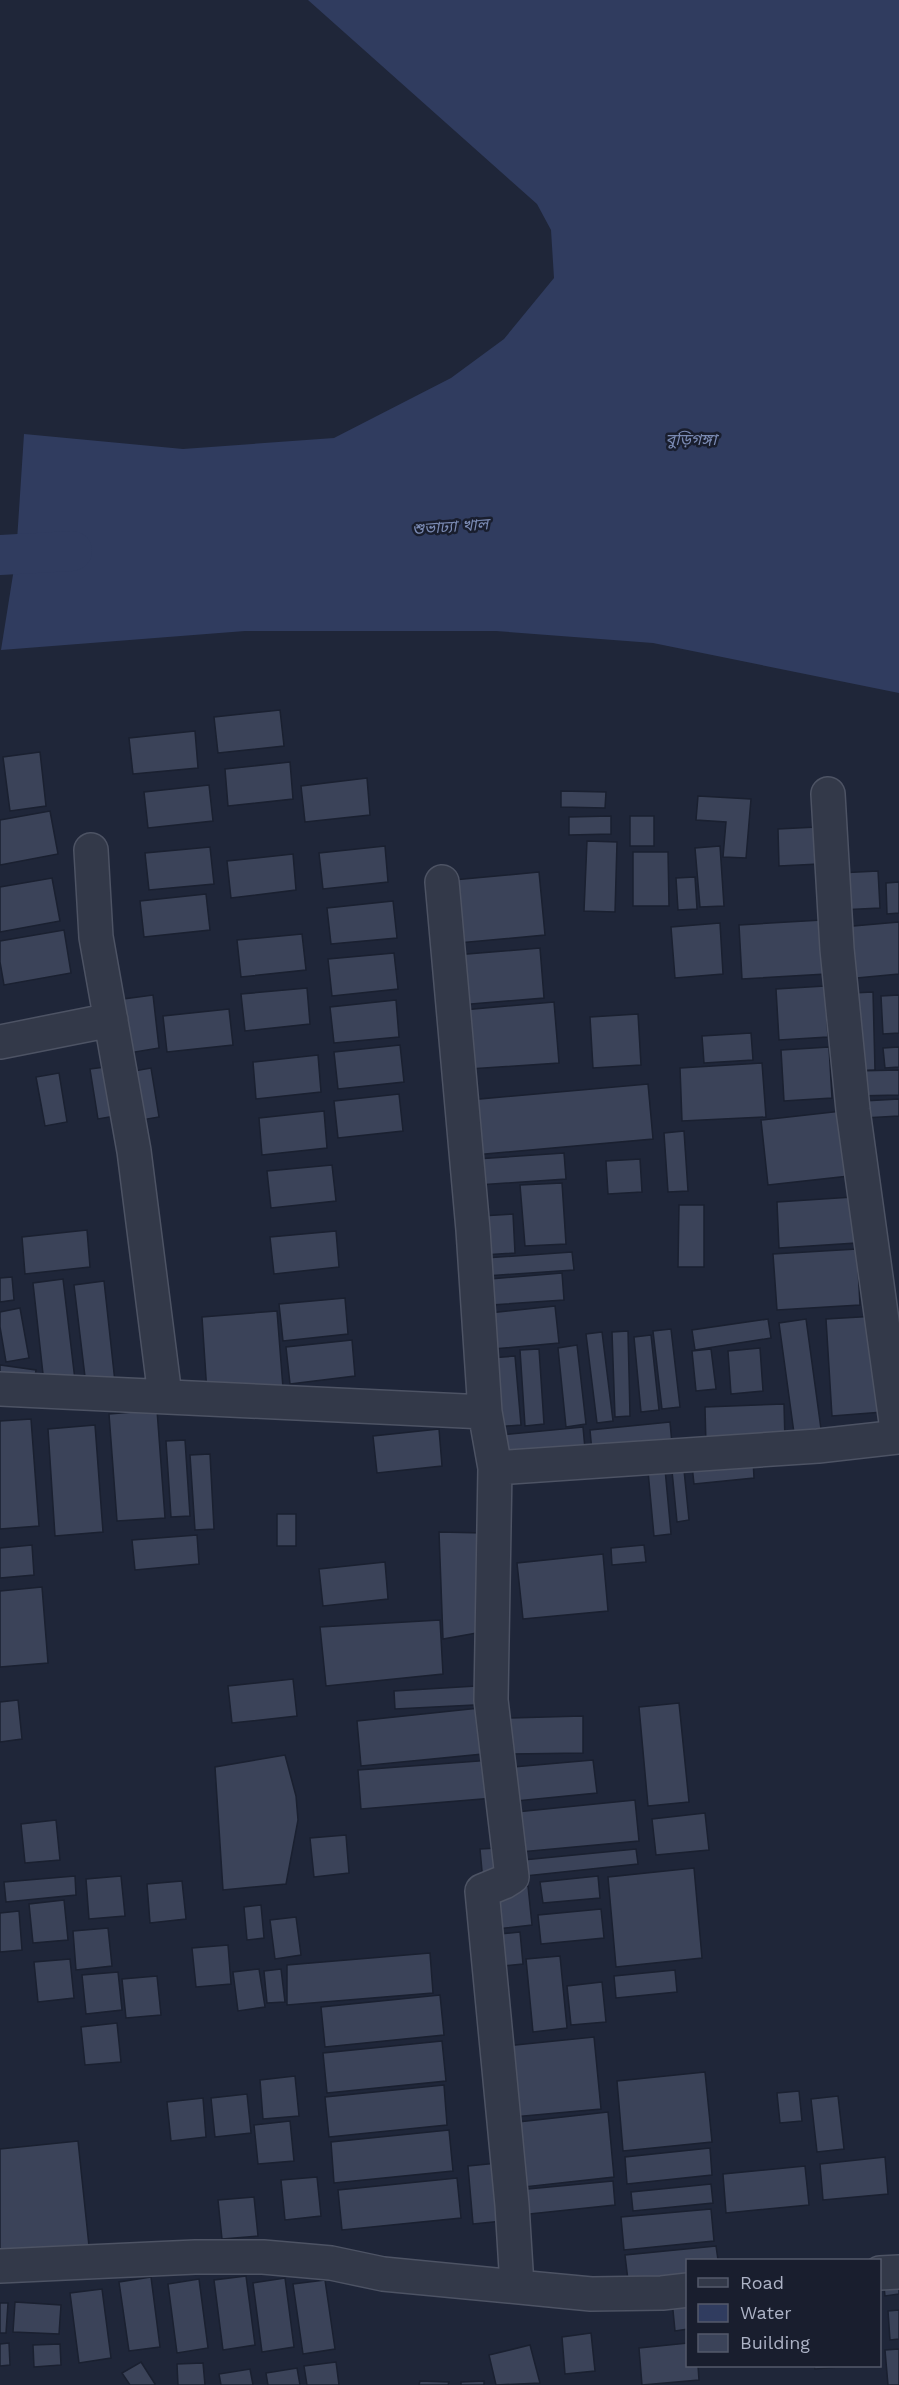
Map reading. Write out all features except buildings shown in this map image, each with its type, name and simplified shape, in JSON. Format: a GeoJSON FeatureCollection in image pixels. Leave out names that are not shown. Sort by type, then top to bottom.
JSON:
{"type":"FeatureCollection","features":[{"type":"Feature","properties":{"kind":"street"},"geometry":{"type":"LineString","coordinates":[[495,1468],[818,1446],[899,1437],[853,1110],[837,949],[828,794]]}},
{"type":"Feature","properties":{"kind":"street"},"geometry":{"type":"LineString","coordinates":[[91,850],[96,937],[134,1150],[165,1396]]}},
{"type":"Feature","properties":{"kind":"street"},"geometry":{"type":"LineString","coordinates":[[442,882],[473,1230],[485,1412],[495,1468],[492,1700],[512,1877],[482,1891],[512,2205],[517,2286]]}},
{"type":"Feature","properties":{"kind":"street"},"geometry":{"type":"LineString","coordinates":[[0,1042],[111,1020]]}},
{"type":"Feature","properties":{"kind":"street"},"geometry":{"type":"LineString","coordinates":[[0,1389],[45,1393],[165,1396],[485,1412]]}},
{"type":"Feature","properties":{"kind":"street"},"geometry":{"type":"LineString","coordinates":[[0,2266],[263,2257],[331,2263],[383,2274],[591,2294],[662,2293],[686,2290]]}},
{"type":"Feature","properties":{"kind":"street"},"geometry":{"type":"LineString","coordinates":[[881,2273],[899,2272]]}},
{"type":"Feature","properties":{"kind":"water","name":"বুড়িগঙ্গা"},"geometry":{"type":"Polygon","coordinates":[[[308,0],[899,0],[899,693],[653,643],[496,631],[245,631],[1,650],[16,556],[24,434],[183,449],[334,438],[451,378],[504,339],[554,278],[551,230],[537,204],[308,0]]]}},
{"type":"Feature","properties":{"kind":"waterway","name":"শুভাঢ্যা খাল"},"geometry":{"type":"LineString","coordinates":[[0,555],[72,551]]}}]}
